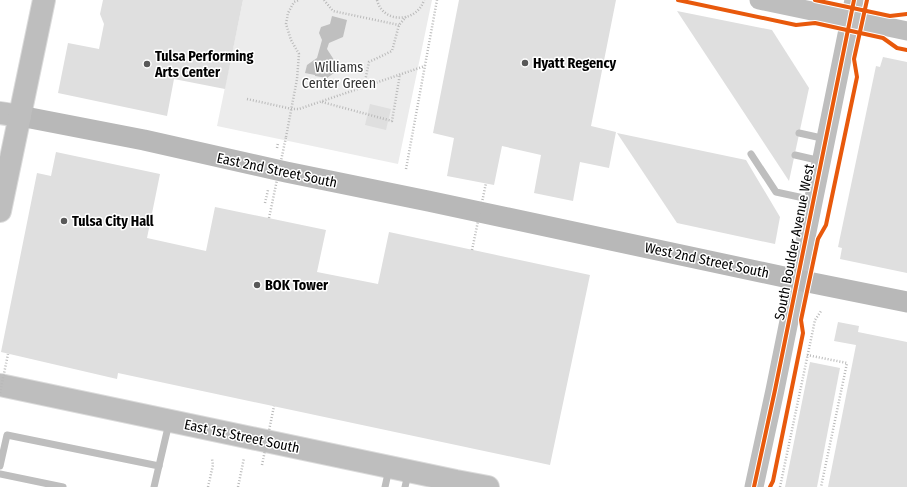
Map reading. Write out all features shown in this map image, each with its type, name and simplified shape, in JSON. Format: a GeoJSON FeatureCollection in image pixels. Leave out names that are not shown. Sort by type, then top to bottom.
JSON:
{"type":"FeatureCollection","features":[{"type":"Feature","properties":{"kind":"main road"},"geometry":{"type":"LineString","coordinates":[[0,211],[10,115],[44,0]]}},
{"type":"Feature","properties":{"kind":"main road","name":"East 2nd Street South"},"geometry":{"type":"LineString","coordinates":[[10,115],[144,140],[286,172],[553,228]]}},
{"type":"Feature","properties":{"kind":"main road","name":"West 2nd Street South"},"geometry":{"type":"LineString","coordinates":[[553,228],[907,302]]}},
{"type":"Feature","properties":{"kind":"main road","name":"East 1st Street South"},"geometry":{"type":"LineString","coordinates":[[0,385],[169,421],[397,478],[456,481],[485,487]]}},
{"type":"Feature","properties":{"kind":"street"},"geometry":{"type":"LineString","coordinates":[[759,0],[907,31]]}},
{"type":"Feature","properties":{"kind":"street","name":"South Boulder Avenue West"},"geometry":{"type":"LineString","coordinates":[[754,487],[798,280],[854,0]]}},
{"type":"Feature","properties":{"kind":"lane"},"geometry":{"type":"LineString","coordinates":[[799,133],[826,139]]}},
{"type":"Feature","properties":{"kind":"lane"},"geometry":{"type":"LineString","coordinates":[[751,154],[776,192],[814,200]]}},
{"type":"Feature","properties":{"kind":"lane"},"geometry":{"type":"LineString","coordinates":[[794,155],[821,161]]}},
{"type":"Feature","properties":{"kind":"lane"},"geometry":{"type":"LineString","coordinates":[[154,487],[169,421]]}},
{"type":"Feature","properties":{"kind":"lane"},"geometry":{"type":"LineString","coordinates":[[0,466],[7,435],[159,466]]}},
{"type":"Feature","properties":{"kind":"lane"},"geometry":{"type":"LineString","coordinates":[[0,474],[63,487]]}},
{"type":"Feature","properties":{"kind":"path"},"geometry":{"type":"LineString","coordinates":[[269,218],[297,79],[299,54],[291,40],[286,24],[288,13],[294,2],[299,0]]}},
{"type":"Feature","properties":{"kind":"path"},"geometry":{"type":"LineString","coordinates":[[324,0],[333,11],[399,25]]}},
{"type":"Feature","properties":{"kind":"path"},"geometry":{"type":"LineString","coordinates":[[377,0],[383,11],[390,16],[398,18],[413,14],[419,9],[424,0]]}},
{"type":"Feature","properties":{"kind":"path"},"geometry":{"type":"LineString","coordinates":[[406,169],[437,0]]}},
{"type":"Feature","properties":{"kind":"path"},"geometry":{"type":"LineString","coordinates":[[364,87],[369,62],[392,51],[399,25],[406,17]]}},
{"type":"Feature","properties":{"kind":"path"},"geometry":{"type":"LineString","coordinates":[[247,99],[292,109],[299,109],[425,66]]}},
{"type":"Feature","properties":{"kind":"path"},"geometry":{"type":"LineString","coordinates":[[321,102],[392,121],[400,74]]}},
{"type":"Feature","properties":{"kind":"path"},"geometry":{"type":"LineString","coordinates":[[277,148],[278,143]]}},
{"type":"Feature","properties":{"kind":"path"},"geometry":{"type":"LineString","coordinates":[[472,250],[486,184]]}},
{"type":"Feature","properties":{"kind":"path"},"geometry":{"type":"LineString","coordinates":[[265,203],[268,190]]}},
{"type":"Feature","properties":{"kind":"path"},"geometry":{"type":"LineString","coordinates":[[780,487],[814,320],[821,311]]}},
{"type":"Feature","properties":{"kind":"path"},"geometry":{"type":"LineString","coordinates":[[0,393],[8,354]]}},
{"type":"Feature","properties":{"kind":"path"},"geometry":{"type":"LineString","coordinates":[[807,355],[847,364],[821,487]]}},
{"type":"Feature","properties":{"kind":"path"},"geometry":{"type":"LineString","coordinates":[[262,465],[274,406]]}},
{"type":"Feature","properties":{"kind":"path"},"geometry":{"type":"LineString","coordinates":[[238,487],[244,458]]}},
{"type":"Feature","properties":{"kind":"path"},"geometry":{"type":"LineString","coordinates":[[208,487],[213,465],[212,459]]}},
{"type":"Feature","properties":{"kind":"green space","name":"Williams Center Green"},"geometry":{"type":"Polygon","coordinates":[[[243,0],[432,0],[398,164],[217,126],[243,0]]]}},
{"type":"Feature","properties":{"kind":"shaded area"},"geometry":{"type":"Polygon","coordinates":[[[332,16],[347,20],[343,37],[329,43],[327,49],[336,63],[334,73],[327,78],[305,73],[307,65],[317,58],[322,40],[319,33],[321,27],[330,24],[332,16]]]}},
{"type":"Feature","properties":{"kind":"building","name":"Tulsa Performing Arts Center"},"geometry":{"type":"Polygon","coordinates":[[[103,0],[243,0],[225,89],[174,79],[167,116],[58,93],[68,43],[99,49],[104,24],[100,14],[103,0]]]}},
{"type":"Feature","properties":{"kind":"building","name":"Hyatt Regency"},"geometry":{"type":"Polygon","coordinates":[[[459,0],[616,0],[591,126],[616,132],[609,168],[580,162],[573,201],[534,193],[541,155],[502,146],[494,185],[447,176],[454,138],[433,133],[459,0]]]}},
{"type":"Feature","properties":{"kind":"building"},"geometry":{"type":"Polygon","coordinates":[[[677,11],[772,30],[809,88],[789,181],[677,11]]]}},
{"type":"Feature","properties":{"kind":"building"},"geometry":{"type":"Polygon","coordinates":[[[883,57],[907,62],[907,273],[840,259],[842,248],[838,247],[876,66],[880,67],[883,57]]]}},
{"type":"Feature","properties":{"kind":"building"},"geometry":{"type":"Polygon","coordinates":[[[370,104],[391,109],[386,130],[365,125],[370,104]]]}},
{"type":"Feature","properties":{"kind":"building"},"geometry":{"type":"Polygon","coordinates":[[[617,133],[746,160],[780,217],[775,244],[677,223],[617,133]]]}},
{"type":"Feature","properties":{"kind":"building"},"geometry":{"type":"Polygon","coordinates":[[[56,152],[160,174],[147,238],[206,251],[215,207],[326,230],[317,272],[378,284],[389,232],[590,275],[550,465],[118,373],[117,379],[1,352],[37,173],[51,176],[56,152]]]}},
{"type":"Feature","properties":{"kind":"building"},"geometry":{"type":"Polygon","coordinates":[[[838,322],[859,326],[858,332],[907,342],[907,487],[828,487],[856,345],[834,341],[838,322]]]}},
{"type":"Feature","properties":{"kind":"building"},"geometry":{"type":"Polygon","coordinates":[[[810,362],[840,368],[817,487],[785,487],[810,362]]]}},
{"type":"Feature","properties":{"kind":"cycle path"},"geometry":{"type":"LineString","coordinates":[[678,0],[796,25],[815,23],[883,38],[897,48],[907,50]]}},
{"type":"Feature","properties":{"kind":"cycle path"},"geometry":{"type":"LineString","coordinates":[[815,0],[890,16],[907,14]]}},
{"type":"Feature","properties":{"kind":"cycle path"},"geometry":{"type":"LineString","coordinates":[[754,487],[854,0]]}},
{"type":"Feature","properties":{"kind":"cycle path"},"geometry":{"type":"LineString","coordinates":[[770,487],[773,481],[803,333],[801,320],[818,239],[826,225],[857,77],[854,59],[867,0]]}},
{"type":"Feature","properties":{"kind":"place","name":"Hyatt Regency"},"geometry":{"type":"Point","coordinates":[525,63]}},
{"type":"Feature","properties":{"kind":"place","name":"Tulsa Performing Arts Center"},"geometry":{"type":"Point","coordinates":[147,64]}},
{"type":"Feature","properties":{"kind":"place","name":"Tulsa City Hall"},"geometry":{"type":"Point","coordinates":[64,221]}},
{"type":"Feature","properties":{"kind":"place","name":"BOK Tower"},"geometry":{"type":"Point","coordinates":[257,285]}}]}
